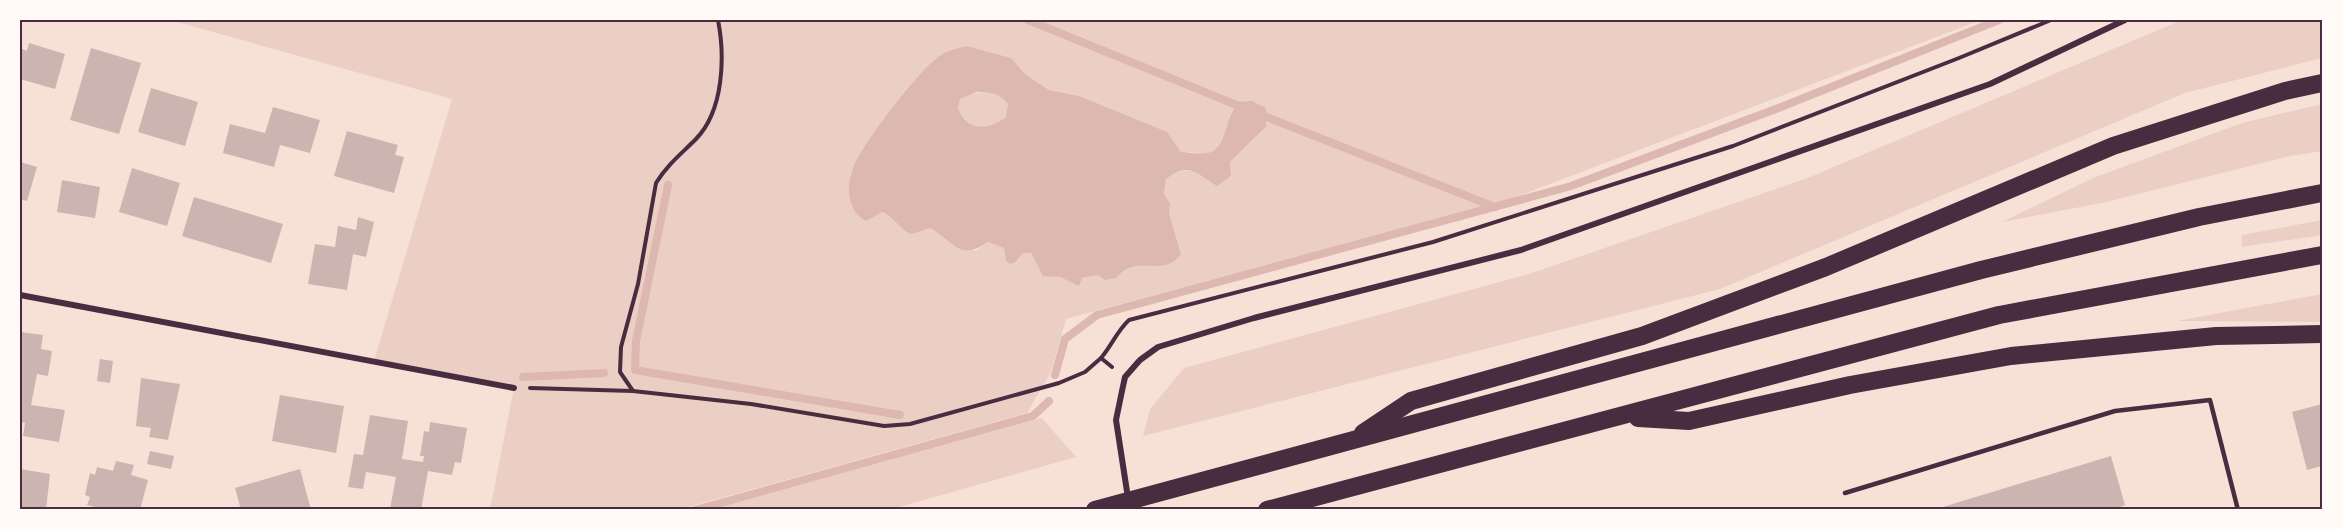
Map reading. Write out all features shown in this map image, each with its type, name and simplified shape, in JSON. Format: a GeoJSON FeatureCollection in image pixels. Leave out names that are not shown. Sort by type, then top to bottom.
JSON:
{"type":"FeatureCollection","features":[{"type":"Feature","properties":{"kind":"highway"},"geometry":{"type":"LineString","coordinates":[[1350,441],[1412,401],[1642,336],[1827,267],[2113,146],[2285,91],[2322,83]]}},
{"type":"Feature","properties":{"kind":"highway"},"geometry":{"type":"LineString","coordinates":[[1095,510],[1981,270],[2199,217],[2322,193]]}},
{"type":"Feature","properties":{"kind":"highway"},"geometry":{"type":"LineString","coordinates":[[1267,510],[1999,315],[2322,255]]}},
{"type":"Feature","properties":{"kind":"highway"},"geometry":{"type":"LineString","coordinates":[[1621,417],[1689,421],[1850,384],[2011,356],[2216,336],[2322,334]]}},
{"type":"Feature","properties":{"kind":"street"},"geometry":{"type":"LineString","coordinates":[[1130,510],[1116,420],[1125,377],[1140,360],[1158,347],[1213,329],[1521,250],[1990,84],[2124,20]]}},
{"type":"Feature","properties":{"kind":"street"},"geometry":{"type":"LineString","coordinates":[[20,295],[514,388]]}},
{"type":"Feature","properties":{"kind":"lane"},"geometry":{"type":"LineString","coordinates":[[1845,493],[2115,411],[2210,399],[2238,510]]}},
{"type":"Feature","properties":{"kind":"path"},"geometry":{"type":"LineString","coordinates":[[633,390],[620,372],[621,347],[638,284],[656,183],[663,171],[709,122],[722,64],[718,20]]}},
{"type":"Feature","properties":{"kind":"path"},"geometry":{"type":"LineString","coordinates":[[514,388],[633,390],[751,404],[884,426],[910,424],[1059,383],[1085,372],[1111,347],[1119,329],[1129,320],[1433,242],[1722,149],[1959,58],[2050,20]]}},
{"type":"Feature","properties":{"kind":"path"},"geometry":{"type":"LineString","coordinates":[[1101,358],[1125,377]]}},
{"type":"Feature","properties":{"kind":"shaded area"},"geometry":{"type":"Polygon","coordinates":[[[170,20],[1981,20],[1513,198],[1066,319],[1051,372],[1027,413],[677,510],[490,509],[514,388],[374,361],[452,99],[170,20]],[[967,46],[930,65],[917,77],[873,134],[851,174],[875,215],[881,212],[885,214],[912,234],[930,228],[944,235],[951,244],[976,251],[988,242],[1004,248],[1006,261],[1023,253],[1031,253],[1043,275],[1060,277],[1079,285],[1082,278],[1181,254],[1169,213],[1170,203],[1164,194],[1166,179],[1183,171],[1193,171],[1209,181],[1231,176],[1230,162],[1266,128],[1232,110],[1224,142],[1217,149],[1204,154],[1180,151],[1079,96],[1049,90],[1026,75],[1011,58],[967,46]]]}},
{"type":"Feature","properties":{"kind":"shaded area"},"geometry":{"type":"Polygon","coordinates":[[[2182,20],[2322,20],[2322,58],[2185,93],[1720,289],[1143,436],[1150,409],[1184,368],[1529,274],[1805,179],[2182,20]]]}},
{"type":"Feature","properties":{"kind":"shaded area"},"geometry":{"type":"Polygon","coordinates":[[[967,46],[1011,58],[1026,75],[1049,90],[1079,96],[1167,132],[1180,151],[1197,154],[1217,148],[1238,102],[1252,101],[1266,108],[1266,127],[1230,162],[1231,176],[1217,186],[1188,170],[1166,179],[1164,194],[1170,203],[1169,213],[1181,254],[1174,261],[1167,265],[1133,267],[1116,278],[1105,280],[1098,275],[1082,278],[1079,286],[1060,277],[1043,276],[1031,253],[1023,253],[1010,264],[1006,261],[1004,248],[988,242],[978,248],[963,250],[930,228],[909,233],[882,212],[866,221],[860,217],[852,205],[849,183],[853,168],[879,125],[931,63],[944,53],[967,46]],[[976,92],[960,99],[958,108],[966,121],[972,125],[985,126],[999,122],[1006,117],[1008,104],[1002,97],[976,92]]]}},
{"type":"Feature","properties":{"kind":"shaded area"},"geometry":{"type":"Polygon","coordinates":[[[987,92],[1004,97],[1008,104],[1006,117],[992,125],[972,125],[966,121],[958,108],[960,99],[967,94],[987,92]]]}},
{"type":"Feature","properties":{"kind":"shaded area"},"geometry":{"type":"Polygon","coordinates":[[[2322,104],[2322,151],[2290,156],[2102,203],[2002,222],[2093,178],[2242,123],[2322,104]]]}},
{"type":"Feature","properties":{"kind":"shaded area"},"geometry":{"type":"Polygon","coordinates":[[[2322,220],[2322,235],[2242,247],[2242,235],[2322,220]]]}},
{"type":"Feature","properties":{"kind":"shaded area"},"geometry":{"type":"Polygon","coordinates":[[[2322,294],[2322,322],[2177,321],[2322,294]]]}},
{"type":"Feature","properties":{"kind":"shaded area"},"geometry":{"type":"Polygon","coordinates":[[[1042,418],[1076,457],[892,509],[712,509],[1042,418]]]}},
{"type":"Feature","properties":{"kind":"building"},"geometry":{"type":"Polygon","coordinates":[[[29,43],[65,54],[55,89],[20,79],[20,48],[27,51],[29,43]]]}},
{"type":"Feature","properties":{"kind":"building"},"geometry":{"type":"Polygon","coordinates":[[[91,48],[141,63],[119,134],[70,120],[91,48]]]}},
{"type":"Feature","properties":{"kind":"building"},"geometry":{"type":"Polygon","coordinates":[[[151,88],[198,102],[185,146],[138,132],[151,88]]]}},
{"type":"Feature","properties":{"kind":"building"},"geometry":{"type":"Polygon","coordinates":[[[273,107],[320,120],[310,153],[280,145],[274,167],[223,153],[230,124],[265,133],[273,107]]]}},
{"type":"Feature","properties":{"kind":"building"},"geometry":{"type":"Polygon","coordinates":[[[347,131],[398,145],[395,155],[404,157],[394,193],[334,176],[347,131]]]}},
{"type":"Feature","properties":{"kind":"building"},"geometry":{"type":"Polygon","coordinates":[[[20,162],[37,167],[27,201],[20,199],[20,162]]]}},
{"type":"Feature","properties":{"kind":"building"},"geometry":{"type":"Polygon","coordinates":[[[132,168],[180,183],[167,226],[119,212],[132,168]]]}},
{"type":"Feature","properties":{"kind":"building"},"geometry":{"type":"Polygon","coordinates":[[[62,180],[100,187],[95,218],[57,212],[62,180]]]}},
{"type":"Feature","properties":{"kind":"building"},"geometry":{"type":"Polygon","coordinates":[[[194,197],[283,224],[271,263],[182,236],[194,197]]]}},
{"type":"Feature","properties":{"kind":"building"},"geometry":{"type":"Polygon","coordinates":[[[358,217],[374,222],[366,257],[353,254],[347,290],[308,284],[315,244],[335,247],[338,226],[356,230],[358,217]]]}},
{"type":"Feature","properties":{"kind":"building"},"geometry":{"type":"Polygon","coordinates":[[[20,332],[43,335],[41,349],[52,351],[48,376],[37,374],[31,405],[65,410],[59,442],[23,436],[25,423],[20,422],[20,332]]]}},
{"type":"Feature","properties":{"kind":"building"},"geometry":{"type":"Polygon","coordinates":[[[100,359],[113,361],[110,383],[97,381],[100,359]]]}},
{"type":"Feature","properties":{"kind":"building"},"geometry":{"type":"Polygon","coordinates":[[[141,378],[180,384],[168,440],[149,437],[151,428],[136,426],[141,378]]]}},
{"type":"Feature","properties":{"kind":"building"},"geometry":{"type":"Polygon","coordinates":[[[280,395],[344,406],[336,453],[272,441],[280,395]]]}},
{"type":"Feature","properties":{"kind":"building"},"geometry":{"type":"Polygon","coordinates":[[[2322,404],[2322,466],[2307,470],[2292,412],[2322,404]]]}},
{"type":"Feature","properties":{"kind":"building"},"geometry":{"type":"Polygon","coordinates":[[[370,415],[408,421],[402,459],[423,462],[424,456],[420,456],[424,431],[429,432],[430,422],[467,428],[461,463],[455,462],[452,475],[428,471],[421,510],[390,509],[396,477],[366,472],[363,489],[348,487],[354,454],[363,455],[370,415]]]}},
{"type":"Feature","properties":{"kind":"building"},"geometry":{"type":"Polygon","coordinates":[[[150,451],[174,456],[171,469],[147,464],[150,451]]]}},
{"type":"Feature","properties":{"kind":"building"},"geometry":{"type":"Polygon","coordinates":[[[2111,456],[2125,505],[2113,510],[1933,510],[2111,456]]]}},
{"type":"Feature","properties":{"kind":"building"},"geometry":{"type":"Polygon","coordinates":[[[116,461],[134,465],[131,475],[148,480],[140,510],[108,510],[87,505],[90,497],[85,495],[90,473],[95,475],[97,467],[113,471],[116,461]]]}},
{"type":"Feature","properties":{"kind":"building"},"geometry":{"type":"Polygon","coordinates":[[[20,469],[50,474],[46,510],[20,510],[20,469]]]}},
{"type":"Feature","properties":{"kind":"building"},"geometry":{"type":"Polygon","coordinates":[[[300,469],[311,510],[241,510],[235,488],[300,469]]]}},
{"type":"Feature","properties":{"kind":"waterway"},"geometry":{"type":"LineString","coordinates":[[1028,20],[1244,108]]}},
{"type":"Feature","properties":{"kind":"waterway"},"geometry":{"type":"LineString","coordinates":[[1055,375],[1065,339],[1097,315],[1571,186],[1781,107],[1999,20]]}},
{"type":"Feature","properties":{"kind":"waterway"},"geometry":{"type":"LineString","coordinates":[[1259,114],[1495,207]]}},
{"type":"Feature","properties":{"kind":"waterway"},"geometry":{"type":"LineString","coordinates":[[668,185],[636,341],[635,370],[900,415]]}},
{"type":"Feature","properties":{"kind":"waterway"},"geometry":{"type":"LineString","coordinates":[[523,377],[604,373]]}},
{"type":"Feature","properties":{"kind":"waterway"},"geometry":{"type":"LineString","coordinates":[[695,510],[1033,416],[1049,401]]}}]}
